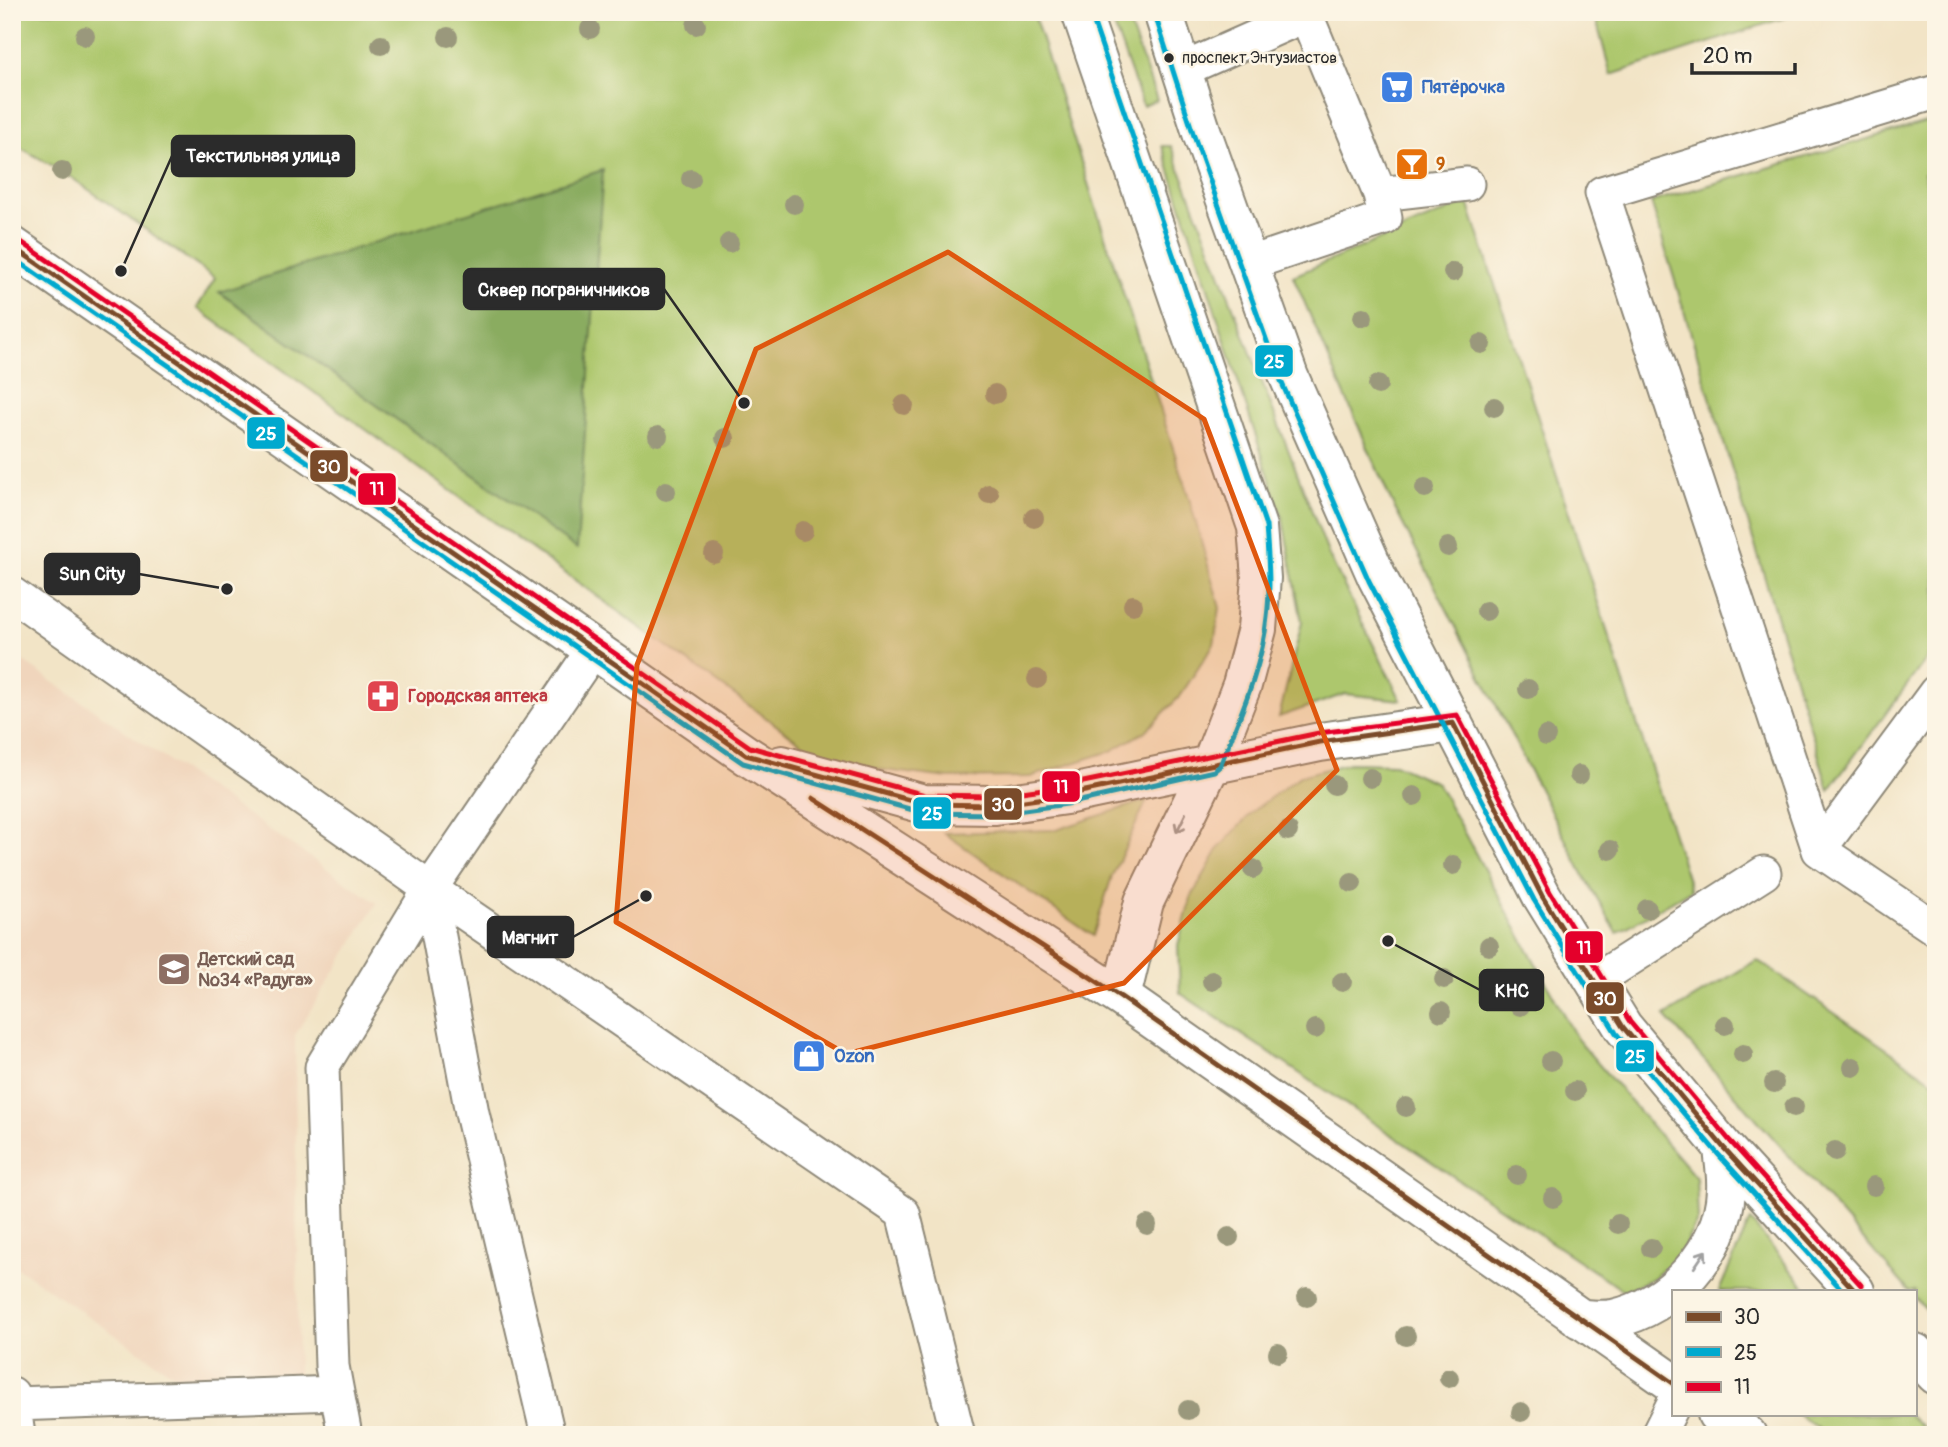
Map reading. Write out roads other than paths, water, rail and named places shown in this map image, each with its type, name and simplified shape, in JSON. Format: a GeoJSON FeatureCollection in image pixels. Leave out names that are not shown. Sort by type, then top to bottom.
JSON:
{"type":"FeatureCollection","features":[{"type":"Feature","properties":{"kind":"main road"},"geometry":{"type":"LineString","coordinates":[[1081,12],[1257,527],[1261,578],[1257,629],[1242,685],[1212,762],[1144,902],[1121,998]]}},
{"type":"Feature","properties":{"kind":"main road"},"geometry":{"type":"LineString","coordinates":[[1163,12],[1289,377],[1360,541],[1418,660],[1542,897],[1623,1027],[1723,1147],[1855,1290]]}},
{"type":"Feature","properties":{"kind":"main road"},"geometry":{"type":"LineString","coordinates":[[12,246],[746,755],[1121,998],[1672,1382]]}},
{"type":"Feature","properties":{"kind":"main road"},"geometry":{"type":"LineString","coordinates":[[746,755],[924,804],[995,805],[1066,795],[1321,741],[1453,723]]}},
{"type":"Feature","properties":{"kind":"main road"},"geometry":{"type":"LineString","coordinates":[[1673,1290],[1698,1265],[1716,1234],[1726,1192],[1723,1147]]}},
{"type":"Feature","properties":{"kind":"main road"},"geometry":{"type":"LineString","coordinates":[[1580,1319],[1610,1320],[1638,1312],[1672,1291]]}},
{"type":"Feature","properties":{"kind":"main road"},"geometry":{"type":"LineString","coordinates":[[1916,1354],[1936,1375]]}},
{"type":"Feature","properties":{"kind":"main road"},"geometry":{"type":"LineString","coordinates":[[1720,1416],[1747,1435]]}},
{"type":"Feature","properties":{"kind":"lane"},"geometry":{"type":"LineString","coordinates":[[1182,69],[1306,15],[1380,194],[1385,218],[1248,264]]}},
{"type":"Feature","properties":{"kind":"lane"},"geometry":{"type":"LineString","coordinates":[[1936,92],[1602,193],[1819,850],[1936,929]]}},
{"type":"Feature","properties":{"kind":"lane"},"geometry":{"type":"LineString","coordinates":[[1380,194],[1466,184]]}},
{"type":"Feature","properties":{"kind":"lane"},"geometry":{"type":"LineString","coordinates":[[12,594],[430,888],[903,1213],[958,1435]]}},
{"type":"Feature","properties":{"kind":"lane"},"geometry":{"type":"LineString","coordinates":[[345,1435],[332,1366],[322,1067],[430,888],[593,650]]}},
{"type":"Feature","properties":{"kind":"lane"},"geometry":{"type":"LineString","coordinates":[[1819,850],[1936,692]]}},
{"type":"Feature","properties":{"kind":"lane"},"geometry":{"type":"LineString","coordinates":[[1595,981],[1764,873]]}},
{"type":"Feature","properties":{"kind":"lane"},"geometry":{"type":"LineString","coordinates":[[430,888],[472,1113],[548,1435]]}},
{"type":"Feature","properties":{"kind":"lane"},"geometry":{"type":"LineString","coordinates":[[14,1411],[337,1393]]}},
{"type":"Feature","properties":{"kind":"lane"},"geometry":{"type":"LineString","coordinates":[[1658,1435],[1672,1407]]}},
{"type":"Feature","properties":{"kind":"place","name":"проспект Энтузиастов"},"geometry":{"type":"Point","coordinates":[1169,58]}},
{"type":"Feature","properties":{"kind":"place","name":"Пятёрочка"},"geometry":{"type":"Point","coordinates":[1397,87]}},
{"type":"Feature","properties":{"kind":"place","name":"9"},"geometry":{"type":"Point","coordinates":[1412,164]}},
{"type":"Feature","properties":{"kind":"place","name":"Текстильная улица"},"geometry":{"type":"Point","coordinates":[121,271]}},
{"type":"Feature","properties":{"kind":"place","name":"Сквер пограничников"},"geometry":{"type":"Point","coordinates":[744,403]}},
{"type":"Feature","properties":{"kind":"place","name":"Sun City"},"geometry":{"type":"Point","coordinates":[227,589]}},
{"type":"Feature","properties":{"kind":"place","name":"Городская аптека"},"geometry":{"type":"Point","coordinates":[383,696]}},
{"type":"Feature","properties":{"kind":"place","name":"Магнит"},"geometry":{"type":"Point","coordinates":[646,896]}},
{"type":"Feature","properties":{"kind":"place","name":"КНС"},"geometry":{"type":"Point","coordinates":[1388,941]}},
{"type":"Feature","properties":{"kind":"place","name":"Детский сад №34 «Радуга»"},"geometry":{"type":"Point","coordinates":[174,969]}},
{"type":"Feature","properties":{"kind":"place","name":"Ozon"},"geometry":{"type":"Point","coordinates":[809,1056]}}]}
